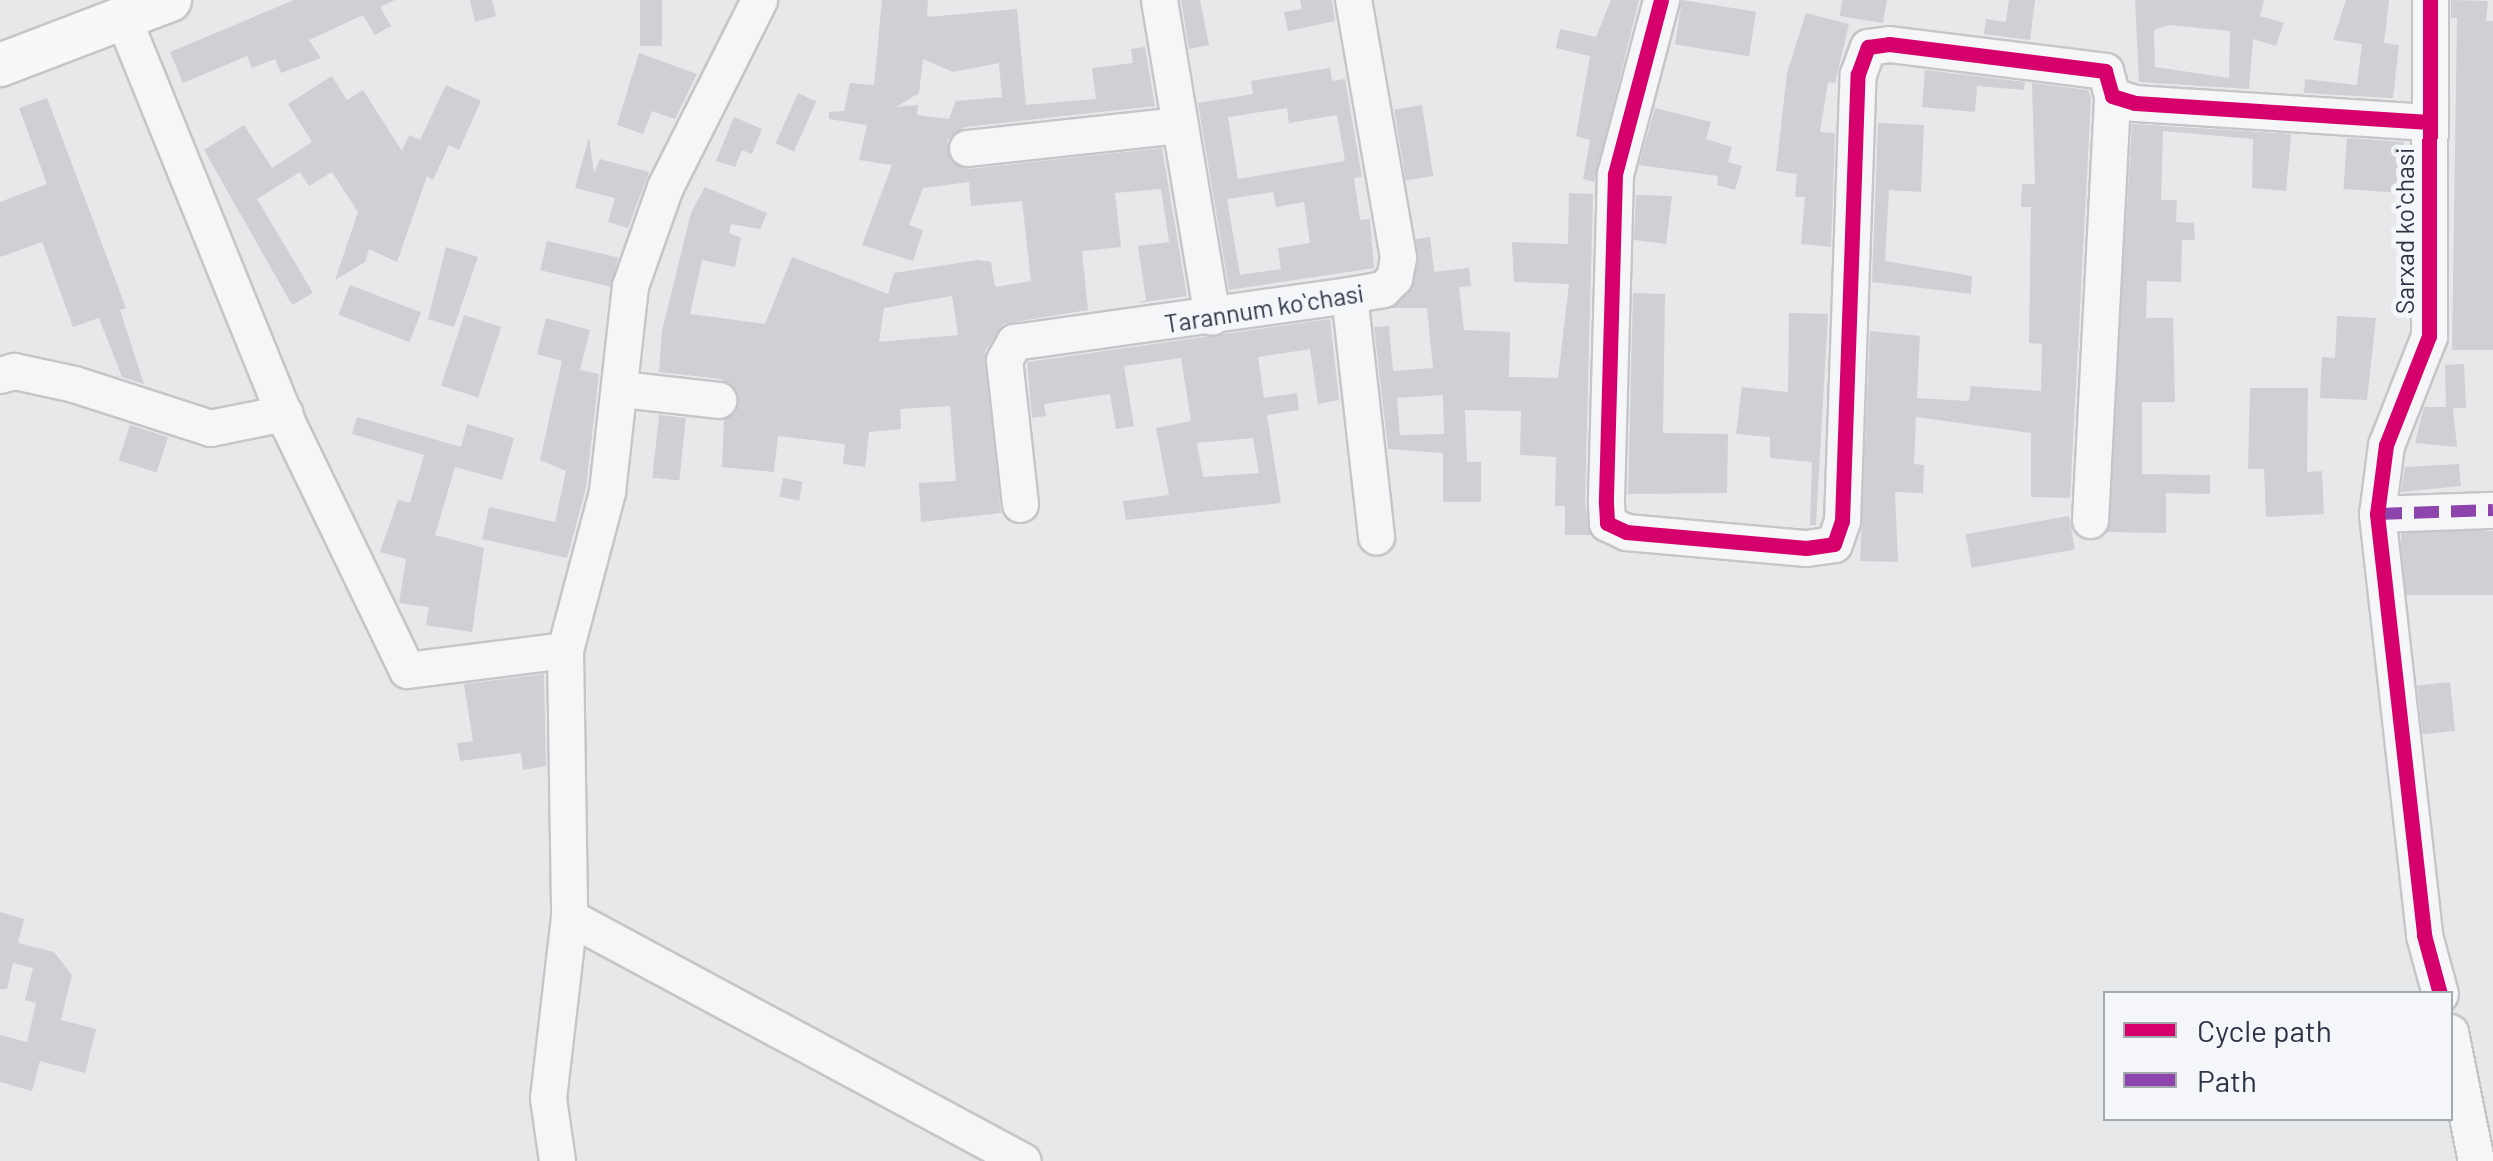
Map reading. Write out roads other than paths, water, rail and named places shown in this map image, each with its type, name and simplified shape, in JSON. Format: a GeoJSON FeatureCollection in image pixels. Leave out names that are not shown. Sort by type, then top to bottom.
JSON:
{"type":"FeatureCollection","features":[{"type":"Feature","properties":{"kind":"main road"},"geometry":{"type":"LineString","coordinates":[[0,65],[108,14],[170,0]]}},
{"type":"Feature","properties":{"kind":"street"},"geometry":{"type":"LineString","coordinates":[[557,1161],[548,1098],[569,918],[565,650],[607,492],[622,389],[630,286],[666,186],[759,0]]}},
{"type":"Feature","properties":{"kind":"street"},"geometry":{"type":"LineString","coordinates":[[1159,0],[1212,318]]}},
{"type":"Feature","properties":{"kind":"street","name":"Tarannum koʻchasi"},"geometry":{"type":"LineString","coordinates":[[1020,504],[1004,360],[1008,347],[1212,318],[1349,295],[1390,284],[1398,257],[1353,0]]}},
{"type":"Feature","properties":{"kind":"street"},"geometry":{"type":"LineString","coordinates":[[1661,0],[1615,174],[1607,523],[1626,532],[1806,548],[1834,544],[1842,522],[1858,74],[1868,48],[1889,44],[2105,72],[2112,96],[2090,520]]}},
{"type":"Feature","properties":{"kind":"street","name":"Sarxad koʻchasi"},"geometry":{"type":"LineString","coordinates":[[2430,0],[2428,336],[2386,445],[2376,514],[2424,935],[2439,991]]}},
{"type":"Feature","properties":{"kind":"street"},"geometry":{"type":"LineString","coordinates":[[108,14],[284,413],[407,670],[565,650]]}},
{"type":"Feature","properties":{"kind":"street"},"geometry":{"type":"LineString","coordinates":[[2112,96],[2136,103],[2429,122]]}},
{"type":"Feature","properties":{"kind":"street"},"geometry":{"type":"LineString","coordinates":[[966,148],[1180,125]]}},
{"type":"Feature","properties":{"kind":"street"},"geometry":{"type":"LineString","coordinates":[[1349,295],[1376,536]]}},
{"type":"Feature","properties":{"kind":"street"},"geometry":{"type":"LineString","coordinates":[[0,375],[14,371],[74,384],[210,428],[284,413]]}},
{"type":"Feature","properties":{"kind":"street"},"geometry":{"type":"LineString","coordinates":[[622,389],[718,400]]}},
{"type":"Feature","properties":{"kind":"street"},"geometry":{"type":"LineString","coordinates":[[2376,514],[2493,510]]}},
{"type":"Feature","properties":{"kind":"street"},"geometry":{"type":"LineString","coordinates":[[569,918],[1022,1161]]}},
{"type":"Feature","properties":{"kind":"street"},"geometry":{"type":"LineString","coordinates":[[2453,1047],[2476,1161]]}}]}
